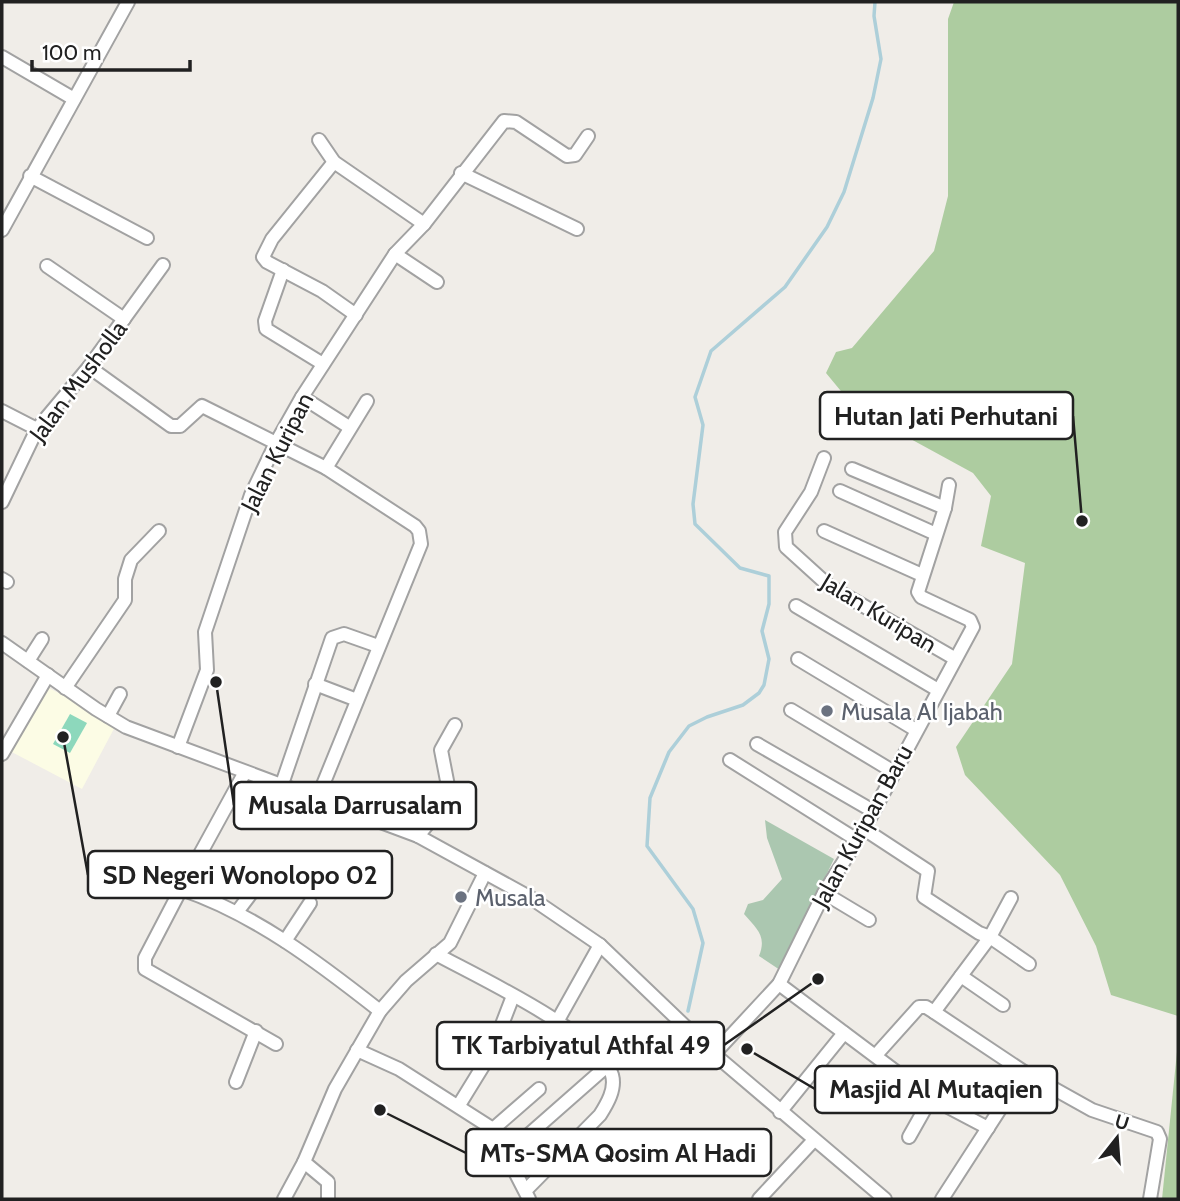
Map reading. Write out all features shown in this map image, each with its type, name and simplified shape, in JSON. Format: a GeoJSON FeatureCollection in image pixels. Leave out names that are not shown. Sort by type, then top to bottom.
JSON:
{"type":"FeatureCollection","features":[{"type":"Feature","properties":{"kind":"street"},"geometry":{"type":"LineString","coordinates":[[2,229],[128,2]]}},
{"type":"Feature","properties":{"kind":"street"},"geometry":{"type":"LineString","coordinates":[[2,57],[74,99]]}},
{"type":"Feature","properties":{"kind":"street","name":"Jalan Kuripan"},"geometry":{"type":"LineString","coordinates":[[178,747],[207,670],[205,632],[251,495],[302,397],[395,254],[424,224],[504,121],[516,122],[572,157],[588,136]]}},
{"type":"Feature","properties":{"kind":"street"},"geometry":{"type":"LineString","coordinates":[[319,140],[334,162],[424,224]]}},
{"type":"Feature","properties":{"kind":"street"},"geometry":{"type":"LineString","coordinates":[[334,162],[266,248],[263,257],[267,262],[322,291],[356,315]]}},
{"type":"Feature","properties":{"kind":"street"},"geometry":{"type":"LineString","coordinates":[[461,173],[577,229]]}},
{"type":"Feature","properties":{"kind":"street"},"geometry":{"type":"LineString","coordinates":[[30,176],[147,237]]}},
{"type":"Feature","properties":{"kind":"street"},"geometry":{"type":"LineString","coordinates":[[395,254],[437,282]]}},
{"type":"Feature","properties":{"kind":"street","name":"Jalan Musholla"},"geometry":{"type":"LineString","coordinates":[[3,496],[37,429],[89,367],[163,265]]}},
{"type":"Feature","properties":{"kind":"street"},"geometry":{"type":"LineString","coordinates":[[47,266],[124,319]]}},
{"type":"Feature","properties":{"kind":"street"},"geometry":{"type":"LineString","coordinates":[[283,271],[265,321],[266,329],[323,364]]}},
{"type":"Feature","properties":{"kind":"street"},"geometry":{"type":"LineString","coordinates":[[89,367],[171,426],[180,426],[202,405],[326,468]]}},
{"type":"Feature","properties":{"kind":"street"},"geometry":{"type":"LineString","coordinates":[[302,397],[349,427]]}},
{"type":"Feature","properties":{"kind":"street","name":"Jalan Kuripan"},"geometry":{"type":"LineString","coordinates":[[318,797],[422,537],[415,526],[326,468],[367,401]]}},
{"type":"Feature","properties":{"kind":"street"},"geometry":{"type":"LineString","coordinates":[[2,411],[37,429]]}},
{"type":"Feature","properties":{"kind":"street","name":"Jalan Kuripan"},"geometry":{"type":"LineString","coordinates":[[824,458],[811,492],[785,532],[786,547],[830,586],[954,658]]}},
{"type":"Feature","properties":{"kind":"street"},"geometry":{"type":"LineString","coordinates":[[852,469],[945,508]]}},
{"type":"Feature","properties":{"kind":"street"},"geometry":{"type":"LineString","coordinates":[[824,531],[922,575],[945,508],[949,485]]}},
{"type":"Feature","properties":{"kind":"street"},"geometry":{"type":"LineString","coordinates":[[840,491],[936,534]]}},
{"type":"Feature","properties":{"kind":"street"},"geometry":{"type":"LineString","coordinates":[[65,688],[125,600],[125,579],[131,560],[159,531]]}},
{"type":"Feature","properties":{"kind":"street","name":"Jalan Kuripan Baru"},"geometry":{"type":"LineString","coordinates":[[714,1054],[779,984],[824,893],[864,829],[973,627],[972,622],[921,597],[918,588],[922,575]]}},
{"type":"Feature","properties":{"kind":"street","name":"Jalan Kuripan"},"geometry":{"type":"LineString","coordinates":[[796,606],[938,690]]}},
{"type":"Feature","properties":{"kind":"street"},"geometry":{"type":"LineString","coordinates":[[282,784],[315,684],[336,634],[349,635],[378,646]]}},
{"type":"Feature","properties":{"kind":"street"},"geometry":{"type":"LineString","coordinates":[[28,661],[43,639]]}},
{"type":"Feature","properties":{"kind":"street"},"geometry":{"type":"LineString","coordinates":[[2,643],[107,716],[178,747],[418,836],[551,910],[600,945],[714,1054],[884,1199]]}},
{"type":"Feature","properties":{"kind":"street"},"geometry":{"type":"LineString","coordinates":[[798,659],[916,730]]}},
{"type":"Feature","properties":{"kind":"street"},"geometry":{"type":"LineString","coordinates":[[2,754],[48,675]]}},
{"type":"Feature","properties":{"kind":"street"},"geometry":{"type":"LineString","coordinates":[[315,684],[357,700]]}},
{"type":"Feature","properties":{"kind":"street"},"geometry":{"type":"LineString","coordinates":[[107,716],[120,694]]}},
{"type":"Feature","properties":{"kind":"street"},"geometry":{"type":"LineString","coordinates":[[791,710],[894,772]]}},
{"type":"Feature","properties":{"kind":"street"},"geometry":{"type":"LineString","coordinates":[[418,836],[447,800],[449,791],[441,750],[455,725]]}},
{"type":"Feature","properties":{"kind":"street"},"geometry":{"type":"LineString","coordinates":[[757,744],[873,811]]}},
{"type":"Feature","properties":{"kind":"street"},"geometry":{"type":"LineString","coordinates":[[730,760],[857,840]]}},
{"type":"Feature","properties":{"kind":"street"},"geometry":{"type":"LineString","coordinates":[[246,772],[145,958],[145,969],[276,1044]]}},
{"type":"Feature","properties":{"kind":"street"},"geometry":{"type":"LineString","coordinates":[[864,829],[928,871],[924,897],[1029,964]]}},
{"type":"Feature","properties":{"kind":"street"},"geometry":{"type":"LineString","coordinates":[[284,1199],[304,1162],[335,1089],[380,1011],[450,943],[485,873]]}},
{"type":"Feature","properties":{"kind":"street"},"geometry":{"type":"LineString","coordinates":[[237,912],[262,879]]}},
{"type":"Feature","properties":{"kind":"street"},"geometry":{"type":"LineString","coordinates":[[181,889],[237,912],[285,941],[380,1011]]}},
{"type":"Feature","properties":{"kind":"street"},"geometry":{"type":"LineString","coordinates":[[824,893],[869,920]]}},
{"type":"Feature","properties":{"kind":"street"},"geometry":{"type":"LineString","coordinates":[[934,1012],[990,937],[1011,898]]}},
{"type":"Feature","properties":{"kind":"street"},"geometry":{"type":"LineString","coordinates":[[285,941],[310,903]]}},
{"type":"Feature","properties":{"kind":"street"},"geometry":{"type":"LineString","coordinates":[[558,1020],[600,945]]}},
{"type":"Feature","properties":{"kind":"street"},"geometry":{"type":"LineString","coordinates":[[358,1049],[399,1069],[493,1129],[528,1194],[600,1115],[611,1091],[613,1077],[608,1065],[558,1020],[436,954]]}},
{"type":"Feature","properties":{"kind":"street"},"geometry":{"type":"LineString","coordinates":[[961,976],[1003,1005]]}},
{"type":"Feature","properties":{"kind":"street"},"geometry":{"type":"LineString","coordinates":[[779,984],[931,1098],[988,1128]]}},
{"type":"Feature","properties":{"kind":"street"},"geometry":{"type":"LineString","coordinates":[[459,1105],[491,1053],[513,996]]}},
{"type":"Feature","properties":{"kind":"street"},"geometry":{"type":"LineString","coordinates":[[876,1055],[919,1007],[926,1007],[1024,1072],[1092,1110],[1157,1132],[1160,1139],[1150,1199]]}},
{"type":"Feature","properties":{"kind":"street"},"geometry":{"type":"LineString","coordinates":[[236,1082],[256,1031]]}},
{"type":"Feature","properties":{"kind":"street"},"geometry":{"type":"LineString","coordinates":[[780,1112],[844,1033]]}},
{"type":"Feature","properties":{"kind":"street"},"geometry":{"type":"LineString","coordinates":[[508,1153],[608,1065]]}},
{"type":"Feature","properties":{"kind":"street"},"geometry":{"type":"LineString","coordinates":[[942,1199],[1024,1072]]}},
{"type":"Feature","properties":{"kind":"street"},"geometry":{"type":"LineString","coordinates":[[493,1129],[539,1089]]}},
{"type":"Feature","properties":{"kind":"street"},"geometry":{"type":"LineString","coordinates":[[909,1137],[931,1098]]}},
{"type":"Feature","properties":{"kind":"street"},"geometry":{"type":"LineString","coordinates":[[760,1199],[814,1140]]}},
{"type":"Feature","properties":{"kind":"street"},"geometry":{"type":"LineString","coordinates":[[304,1162],[328,1182],[328,1199]]}},
{"type":"Feature","properties":{"kind":"shaded area"},"geometry":{"type":"Polygon","coordinates":[[[43,685],[117,723],[82,789],[8,750],[43,685]]]}},
{"type":"Feature","properties":{"kind":"shaded area"},"geometry":{"type":"Polygon","coordinates":[[[765,820],[834,859],[780,970],[759,956],[761,938],[744,914],[748,904],[763,900],[782,879],[767,838],[765,820]]]}},
{"type":"Feature","properties":{"kind":"green space"},"geometry":{"type":"Polygon","coordinates":[[[954,2],[1178,2],[1178,1016],[1111,995],[1096,946],[1060,875],[965,775],[956,747],[1012,664],[1025,563],[981,546],[991,496],[973,473],[885,425],[845,396],[826,373],[836,352],[852,348],[934,251],[948,196],[948,19],[954,2]]]}},
{"type":"Feature","properties":{"kind":"green space"},"geometry":{"type":"Polygon","coordinates":[[[70,714],[87,723],[70,753],[53,744],[70,714]]]}},
{"type":"Feature","properties":{"kind":"green space"},"geometry":{"type":"Polygon","coordinates":[[[1178,1042],[1178,1199],[1162,1199],[1178,1042]]]}},
{"type":"Feature","properties":{"kind":"waterway"},"geometry":{"type":"LineString","coordinates":[[688,1011],[703,943],[693,909],[647,846],[650,798],[669,752],[689,726],[743,705],[759,693],[764,685],[769,659],[762,631],[769,604],[769,576],[740,568],[695,524],[693,504],[703,425],[695,397],[711,351],[785,287],[827,227],[844,192],[873,98],[881,59],[874,16],[875,2]]}},
{"type":"Feature","properties":{"kind":"place","name":"Hutan Jati Perhutani"},"geometry":{"type":"Point","coordinates":[1082,521]}},
{"type":"Feature","properties":{"kind":"place","name":"Musala Darrusalam"},"geometry":{"type":"Point","coordinates":[216,682]}},
{"type":"Feature","properties":{"kind":"place","name":"Musala Al Ijabah"},"geometry":{"type":"Point","coordinates":[827,711]}},
{"type":"Feature","properties":{"kind":"place","name":"SD Negeri Wonolopo 02"},"geometry":{"type":"Point","coordinates":[63,737]}},
{"type":"Feature","properties":{"kind":"place","name":"Musala"},"geometry":{"type":"Point","coordinates":[461,897]}},
{"type":"Feature","properties":{"kind":"place","name":"TK Tarbiyatul Athfal 49"},"geometry":{"type":"Point","coordinates":[818,979]}},
{"type":"Feature","properties":{"kind":"place","name":"Masjid Al Mutaqien"},"geometry":{"type":"Point","coordinates":[747,1049]}},
{"type":"Feature","properties":{"kind":"place","name":"MTs-SMA Qosim Al Hadi"},"geometry":{"type":"Point","coordinates":[380,1110]}}]}
